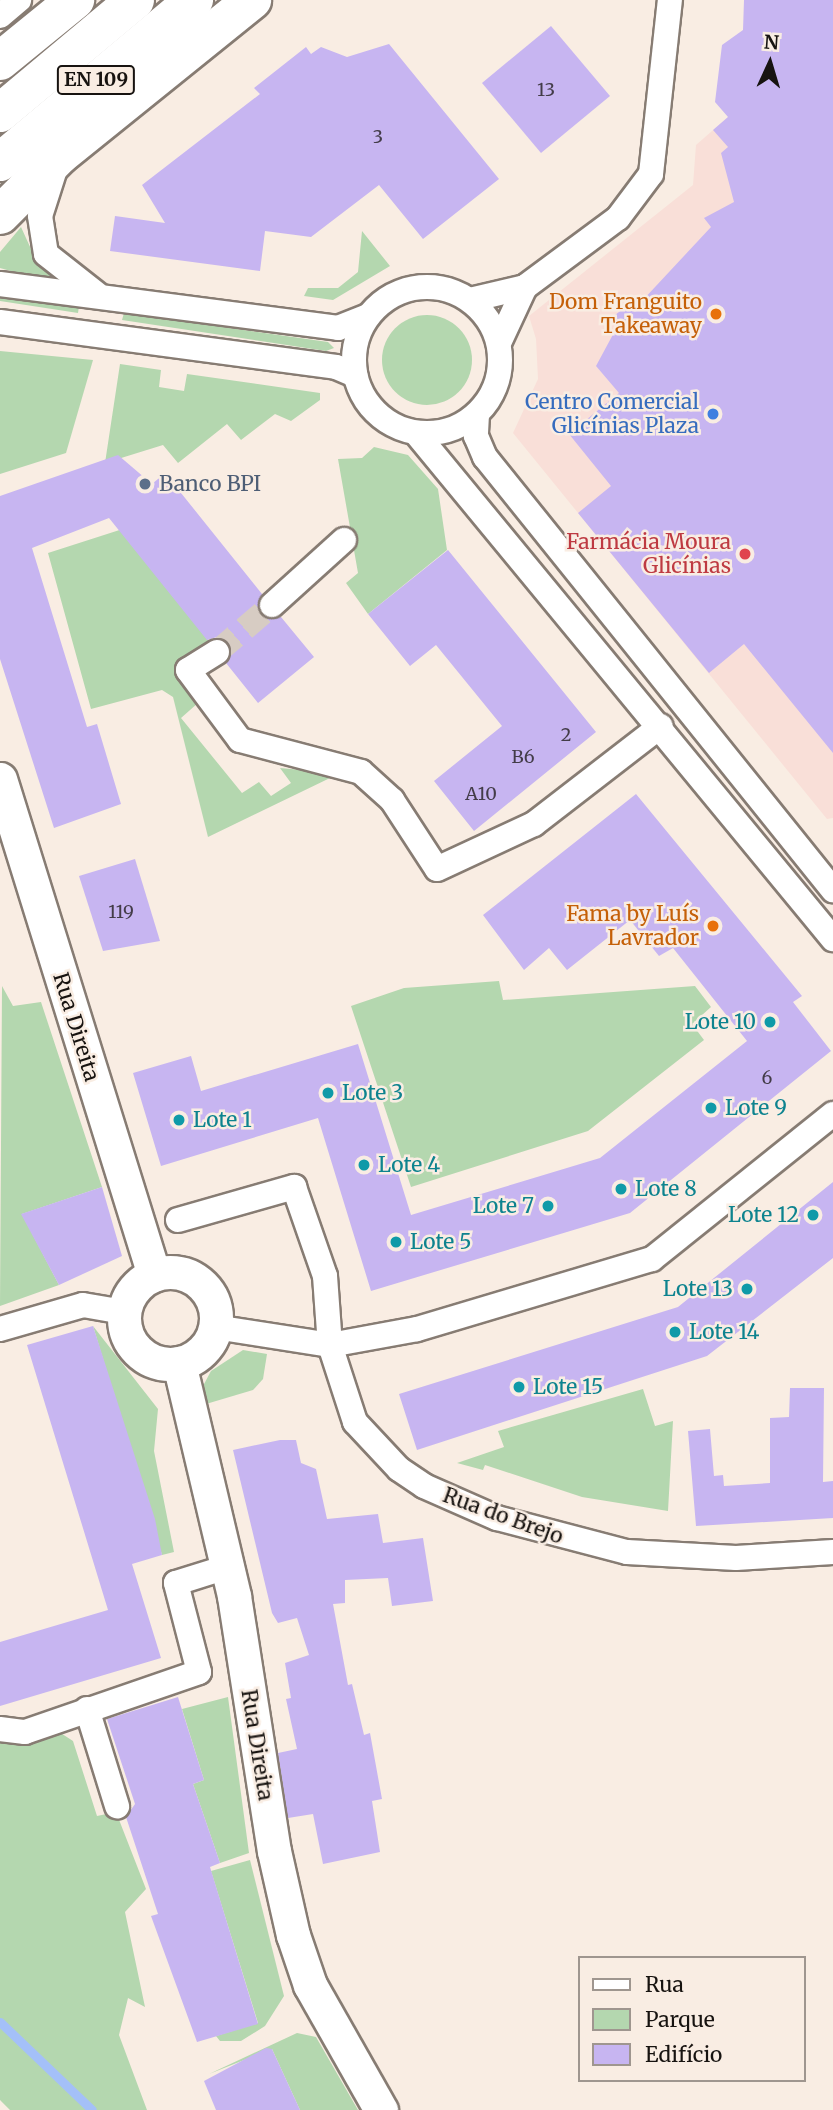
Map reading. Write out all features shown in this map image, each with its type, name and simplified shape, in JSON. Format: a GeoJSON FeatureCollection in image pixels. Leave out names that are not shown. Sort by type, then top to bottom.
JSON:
{"type":"FeatureCollection","features":[{"type":"Feature","properties":{"kind":"main road"},"geometry":{"type":"LineString","coordinates":[[0,61],[75,0]]}},
{"type":"Feature","properties":{"kind":"main road","name":"EN 109"},"geometry":{"type":"LineString","coordinates":[[0,113],[135,0]]}},
{"type":"Feature","properties":{"kind":"main road","name":"EN 109"},"geometry":{"type":"LineString","coordinates":[[0,162],[194,0]]}},
{"type":"Feature","properties":{"kind":"main road"},"geometry":{"type":"LineString","coordinates":[[0,215],[60,155],[252,0]]}},
{"type":"Feature","properties":{"kind":"main road","name":"Rua Direita"},"geometry":{"type":"LineString","coordinates":[[1,786],[154,1275]]}},
{"type":"Feature","properties":{"kind":"main road"},"geometry":{"type":"LineString","coordinates":[[169,1272],[198,1281],[215,1306],[215,1327],[205,1349],[179,1363],[164,1364],[138,1352],[129,1340],[124,1312],[134,1289],[154,1275],[169,1272]]}},
{"type":"Feature","properties":{"kind":"main road","name":"Rua Direita"},"geometry":{"type":"LineString","coordinates":[[179,1363],[227,1567],[293,1935],[310,1985],[381,2110]]}},
{"type":"Feature","properties":{"kind":"street"},"geometry":{"type":"LineString","coordinates":[[0,16],[19,0]]}},
{"type":"Feature","properties":{"kind":"street"},"geometry":{"type":"LineString","coordinates":[[470,300],[525,287],[618,218],[651,174],[670,0]]}},
{"type":"Feature","properties":{"kind":"street"},"geometry":{"type":"LineString","coordinates":[[60,155],[40,216],[46,254],[97,294]]}},
{"type":"Feature","properties":{"kind":"street"},"geometry":{"type":"LineString","coordinates":[[0,284],[97,294],[338,328],[368,316]]}},
{"type":"Feature","properties":{"kind":"street"},"geometry":{"type":"LineString","coordinates":[[499,343],[483,312],[470,300],[427,286],[384,300],[368,316],[356,344],[355,375],[376,414],[416,433],[661,726],[833,939]]}},
{"type":"Feature","properties":{"kind":"street"},"geometry":{"type":"LineString","coordinates":[[416,433],[449,430],[477,414],[498,382],[499,343],[525,287]]}},
{"type":"Feature","properties":{"kind":"street"},"geometry":{"type":"LineString","coordinates":[[0,322],[322,365],[355,375]]}},
{"type":"Feature","properties":{"kind":"street"},"geometry":{"type":"LineString","coordinates":[[477,414],[476,436],[485,457],[713,745],[833,890]]}},
{"type":"Feature","properties":{"kind":"street"},"geometry":{"type":"LineString","coordinates":[[272,605],[344,540]]}},
{"type":"Feature","properties":{"kind":"street"},"geometry":{"type":"LineString","coordinates":[[217,652],[188,670],[240,740],[361,772],[392,800],[437,869],[534,824],[661,726]]}},
{"type":"Feature","properties":{"kind":"street"},"geometry":{"type":"LineString","coordinates":[[691,764],[713,745]]}},
{"type":"Feature","properties":{"kind":"street"},"geometry":{"type":"LineString","coordinates":[[215,1327],[330,1345],[417,1329],[652,1259],[833,1114]]}},
{"type":"Feature","properties":{"kind":"street","name":"Rua do Brejo"},"geometry":{"type":"LineString","coordinates":[[178,1220],[294,1187],[325,1276],[330,1345],[355,1422],[399,1469],[458,1503],[571,1541],[627,1552],[736,1558],[833,1552]]}},
{"type":"Feature","properties":{"kind":"street"},"geometry":{"type":"LineString","coordinates":[[0,1329],[83,1305],[124,1312]]}},
{"type":"Feature","properties":{"kind":"street"},"geometry":{"type":"LineString","coordinates":[[0,1730],[25,1732],[199,1672],[176,1583],[227,1567]]}},
{"type":"Feature","properties":{"kind":"street"},"geometry":{"type":"LineString","coordinates":[[87,1709],[117,1806]]}},
{"type":"Feature","properties":{"kind":"shaded area","name":"Centro Comercial Glicínias Plaza"},"geometry":{"type":"Polygon","coordinates":[[[833,68],[833,818],[827,819],[513,433],[538,379],[536,339],[529,316],[693,185],[696,145],[728,117],[833,68]]]}},
{"type":"Feature","properties":{"kind":"green space"},"geometry":{"type":"Polygon","coordinates":[[[21,227],[36,260],[68,287],[0,268],[0,252],[21,227]]]}},
{"type":"Feature","properties":{"kind":"green space"},"geometry":{"type":"Polygon","coordinates":[[[362,231],[390,266],[333,300],[304,296],[308,288],[338,288],[358,272],[362,231]]]}},
{"type":"Feature","properties":{"kind":"green space"},"geometry":{"type":"Polygon","coordinates":[[[0,295],[79,306],[78,313],[0,301],[0,295]]]}},
{"type":"Feature","properties":{"kind":"green space"},"geometry":{"type":"Polygon","coordinates":[[[124,313],[328,342],[334,348],[326,351],[122,320],[124,313]]]}},
{"type":"Feature","properties":{"kind":"green space"},"geometry":{"type":"Polygon","coordinates":[[[427,315],[444,318],[459,328],[469,343],[472,360],[469,377],[459,392],[444,402],[427,405],[410,402],[395,392],[385,377],[382,360],[385,343],[395,328],[410,318],[427,315]]]}},
{"type":"Feature","properties":{"kind":"green space"},"geometry":{"type":"Polygon","coordinates":[[[0,351],[93,360],[66,453],[0,474],[0,351]]]}},
{"type":"Feature","properties":{"kind":"green space"},"geometry":{"type":"Polygon","coordinates":[[[120,364],[161,370],[159,387],[184,391],[187,374],[320,393],[320,400],[291,421],[275,414],[241,440],[227,424],[178,463],[163,445],[105,463],[120,364]]]}},
{"type":"Feature","properties":{"kind":"green space"},"geometry":{"type":"Polygon","coordinates":[[[374,447],[408,455],[438,489],[447,550],[368,614],[346,583],[358,573],[338,459],[362,458],[374,447]]]}},
{"type":"Feature","properties":{"kind":"green space"},"geometry":{"type":"Polygon","coordinates":[[[132,526],[210,643],[189,655],[198,703],[181,718],[242,793],[259,782],[271,796],[291,783],[280,768],[324,772],[330,778],[208,837],[173,697],[162,690],[91,709],[48,553],[132,526]]]}},
{"type":"Feature","properties":{"kind":"green space"},"geometry":{"type":"Polygon","coordinates":[[[499,981],[503,1000],[695,986],[711,1007],[692,1024],[704,1040],[588,1131],[411,1187],[351,1006],[404,988],[499,981]]]}},
{"type":"Feature","properties":{"kind":"green space"},"geometry":{"type":"Polygon","coordinates":[[[2,986],[13,1006],[41,1002],[102,1187],[22,1214],[59,1285],[0,1306],[2,986]]]}},
{"type":"Feature","properties":{"kind":"green space"},"geometry":{"type":"Polygon","coordinates":[[[93,1326],[158,1409],[154,1451],[174,1552],[162,1555],[93,1326]]]}},
{"type":"Feature","properties":{"kind":"green space"},"geometry":{"type":"Polygon","coordinates":[[[243,1350],[267,1354],[263,1379],[253,1390],[206,1404],[203,1386],[211,1371],[243,1350]]]}},
{"type":"Feature","properties":{"kind":"green space"},"geometry":{"type":"Polygon","coordinates":[[[643,1389],[655,1426],[673,1421],[668,1511],[582,1497],[485,1465],[483,1470],[457,1463],[504,1447],[498,1431],[643,1389]]]}},
{"type":"Feature","properties":{"kind":"green space"},"geometry":{"type":"Polygon","coordinates":[[[228,1697],[249,1853],[220,1863],[193,1784],[204,1780],[182,1709],[228,1697]]]}},
{"type":"Feature","properties":{"kind":"green space"},"geometry":{"type":"Polygon","coordinates":[[[56,1730],[73,1741],[97,1816],[116,1812],[146,1889],[125,1912],[145,2007],[128,1998],[119,2035],[147,2110],[10,2110],[0,2100],[0,1740],[56,1730]]]}},
{"type":"Feature","properties":{"kind":"green space"},"geometry":{"type":"Polygon","coordinates":[[[250,1860],[284,1996],[265,2026],[241,2041],[220,2041],[216,2036],[258,2023],[211,1871],[250,1860]]]}},
{"type":"Feature","properties":{"kind":"green space"},"geometry":{"type":"Polygon","coordinates":[[[297,2033],[316,2037],[358,2110],[300,2110],[272,2049],[209,2074],[297,2033]]]}},
{"type":"Feature","properties":{"kind":"building","name":"Centro Comercial Glicínias Plaza"},"geometry":{"type":"Polygon","coordinates":[[[744,0],[833,0],[833,753],[744,644],[709,673],[578,513],[611,486],[569,434],[619,393],[596,366],[617,327],[610,319],[638,297],[642,301],[711,227],[704,218],[734,202],[721,153],[728,147],[713,130],[728,117],[715,102],[722,45],[743,30],[744,0]]]}},
{"type":"Feature","properties":{"kind":"building"},"geometry":{"type":"Polygon","coordinates":[[[551,26],[610,96],[541,153],[482,83],[551,26]]]}},
{"type":"Feature","properties":{"kind":"building"},"geometry":{"type":"Polygon","coordinates":[[[389,44],[499,179],[423,239],[379,185],[311,237],[265,231],[260,271],[110,251],[115,216],[165,223],[142,185],[260,94],[254,88],[306,47],[311,54],[321,47],[347,57],[389,44]]]}},
{"type":"Feature","properties":{"kind":"building"},"geometry":{"type":"Polygon","coordinates":[[[118,455],[152,484],[165,473],[262,594],[261,614],[281,617],[314,657],[258,703],[226,663],[229,644],[217,637],[207,640],[109,518],[32,548],[87,727],[97,724],[121,804],[54,828],[0,659],[0,496],[118,455]]]}},
{"type":"Feature","properties":{"kind":"building"},"geometry":{"type":"Polygon","coordinates":[[[448,550],[596,732],[474,831],[434,781],[502,726],[436,645],[410,666],[368,614],[448,550]]]}},
{"type":"Feature","properties":{"kind":"building"},"geometry":{"type":"Polygon","coordinates":[[[636,794],[802,996],[793,1002],[831,1051],[630,1213],[371,1291],[318,1118],[161,1166],[133,1073],[191,1056],[201,1091],[358,1044],[411,1215],[600,1158],[747,1041],[673,948],[659,956],[630,920],[567,970],[549,948],[524,970],[483,915],[636,794]]]}},
{"type":"Feature","properties":{"kind":"building"},"geometry":{"type":"Polygon","coordinates":[[[135,859],[160,941],[103,951],[79,876],[135,859]]]}},
{"type":"Feature","properties":{"kind":"building"},"geometry":{"type":"Polygon","coordinates":[[[833,1182],[833,1258],[707,1356],[417,1450],[399,1394],[678,1307],[833,1182]]]}},
{"type":"Feature","properties":{"kind":"building"},"geometry":{"type":"Polygon","coordinates":[[[102,1187],[122,1256],[59,1285],[21,1214],[102,1187]]]}},
{"type":"Feature","properties":{"kind":"building"},"geometry":{"type":"Polygon","coordinates":[[[93,1326],[155,1519],[162,1555],[132,1564],[161,1658],[0,1706],[0,1642],[108,1610],[27,1345],[93,1326]]]}},
{"type":"Feature","properties":{"kind":"building"},"geometry":{"type":"Polygon","coordinates":[[[790,1388],[824,1388],[823,1482],[833,1481],[833,1518],[696,1526],[688,1431],[710,1429],[714,1476],[723,1475],[724,1486],[770,1483],[770,1418],[789,1417],[790,1388]]]}},
{"type":"Feature","properties":{"kind":"building"},"geometry":{"type":"Polygon","coordinates":[[[280,1440],[296,1440],[301,1463],[316,1469],[327,1519],[378,1514],[383,1543],[423,1538],[433,1601],[392,1606],[388,1578],[345,1580],[345,1603],[333,1604],[348,1685],[352,1684],[364,1735],[370,1733],[382,1799],[372,1801],[380,1852],[323,1864],[313,1814],[288,1818],[278,1753],[297,1749],[286,1699],[291,1698],[285,1663],[309,1655],[297,1618],[278,1623],[272,1613],[233,1450],[280,1440]]]}},
{"type":"Feature","properties":{"kind":"building"},"geometry":{"type":"Polygon","coordinates":[[[178,1697],[204,1780],[193,1784],[220,1863],[210,1867],[258,2024],[197,2042],[151,1916],[158,1914],[126,1817],[135,1804],[107,1719],[178,1697]]]}},
{"type":"Feature","properties":{"kind":"building"},"geometry":{"type":"Polygon","coordinates":[[[266,2048],[272,2049],[300,2110],[216,2110],[204,2081],[266,2048]]]}},
{"type":"Feature","properties":{"kind":"waterway"},"geometry":{"type":"LineString","coordinates":[[0,2022],[92,2110]]}},
{"type":"Feature","properties":{"kind":"tunnel"},"geometry":{"type":"LineString","coordinates":[[217,652],[272,605]]}},
{"type":"Feature","properties":{"kind":"place","name":"Dom Franguito Takeaway"},"geometry":{"type":"Point","coordinates":[716,314]}},
{"type":"Feature","properties":{"kind":"place","name":"Centro Comercial Glicínias Plaza"},"geometry":{"type":"Point","coordinates":[713,414]}},
{"type":"Feature","properties":{"kind":"place","name":"Banco BPI"},"geometry":{"type":"Point","coordinates":[145,484]}},
{"type":"Feature","properties":{"kind":"place","name":"Farmácia Moura Glicínias"},"geometry":{"type":"Point","coordinates":[745,554]}},
{"type":"Feature","properties":{"kind":"place","name":"Fama by Luís Lavrador"},"geometry":{"type":"Point","coordinates":[713,926]}},
{"type":"Feature","properties":{"kind":"place","name":"Lote 10"},"geometry":{"type":"Point","coordinates":[770,1022]}},
{"type":"Feature","properties":{"kind":"place","name":"Lote 3"},"geometry":{"type":"Point","coordinates":[328,1093]}},
{"type":"Feature","properties":{"kind":"place","name":"Lote 9"},"geometry":{"type":"Point","coordinates":[711,1108]}},
{"type":"Feature","properties":{"kind":"place","name":"Lote 1"},"geometry":{"type":"Point","coordinates":[179,1120]}},
{"type":"Feature","properties":{"kind":"place","name":"Lote 4"},"geometry":{"type":"Point","coordinates":[364,1165]}},
{"type":"Feature","properties":{"kind":"place","name":"Lote 8"},"geometry":{"type":"Point","coordinates":[621,1189]}},
{"type":"Feature","properties":{"kind":"place","name":"Lote 7"},"geometry":{"type":"Point","coordinates":[548,1206]}},
{"type":"Feature","properties":{"kind":"place","name":"Lote 12"},"geometry":{"type":"Point","coordinates":[813,1215]}},
{"type":"Feature","properties":{"kind":"place","name":"Lote 5"},"geometry":{"type":"Point","coordinates":[396,1242]}},
{"type":"Feature","properties":{"kind":"place","name":"Lote 13"},"geometry":{"type":"Point","coordinates":[747,1289]}},
{"type":"Feature","properties":{"kind":"place","name":"Lote 14"},"geometry":{"type":"Point","coordinates":[675,1332]}},
{"type":"Feature","properties":{"kind":"place","name":"Lote 15"},"geometry":{"type":"Point","coordinates":[519,1387]}}]}
